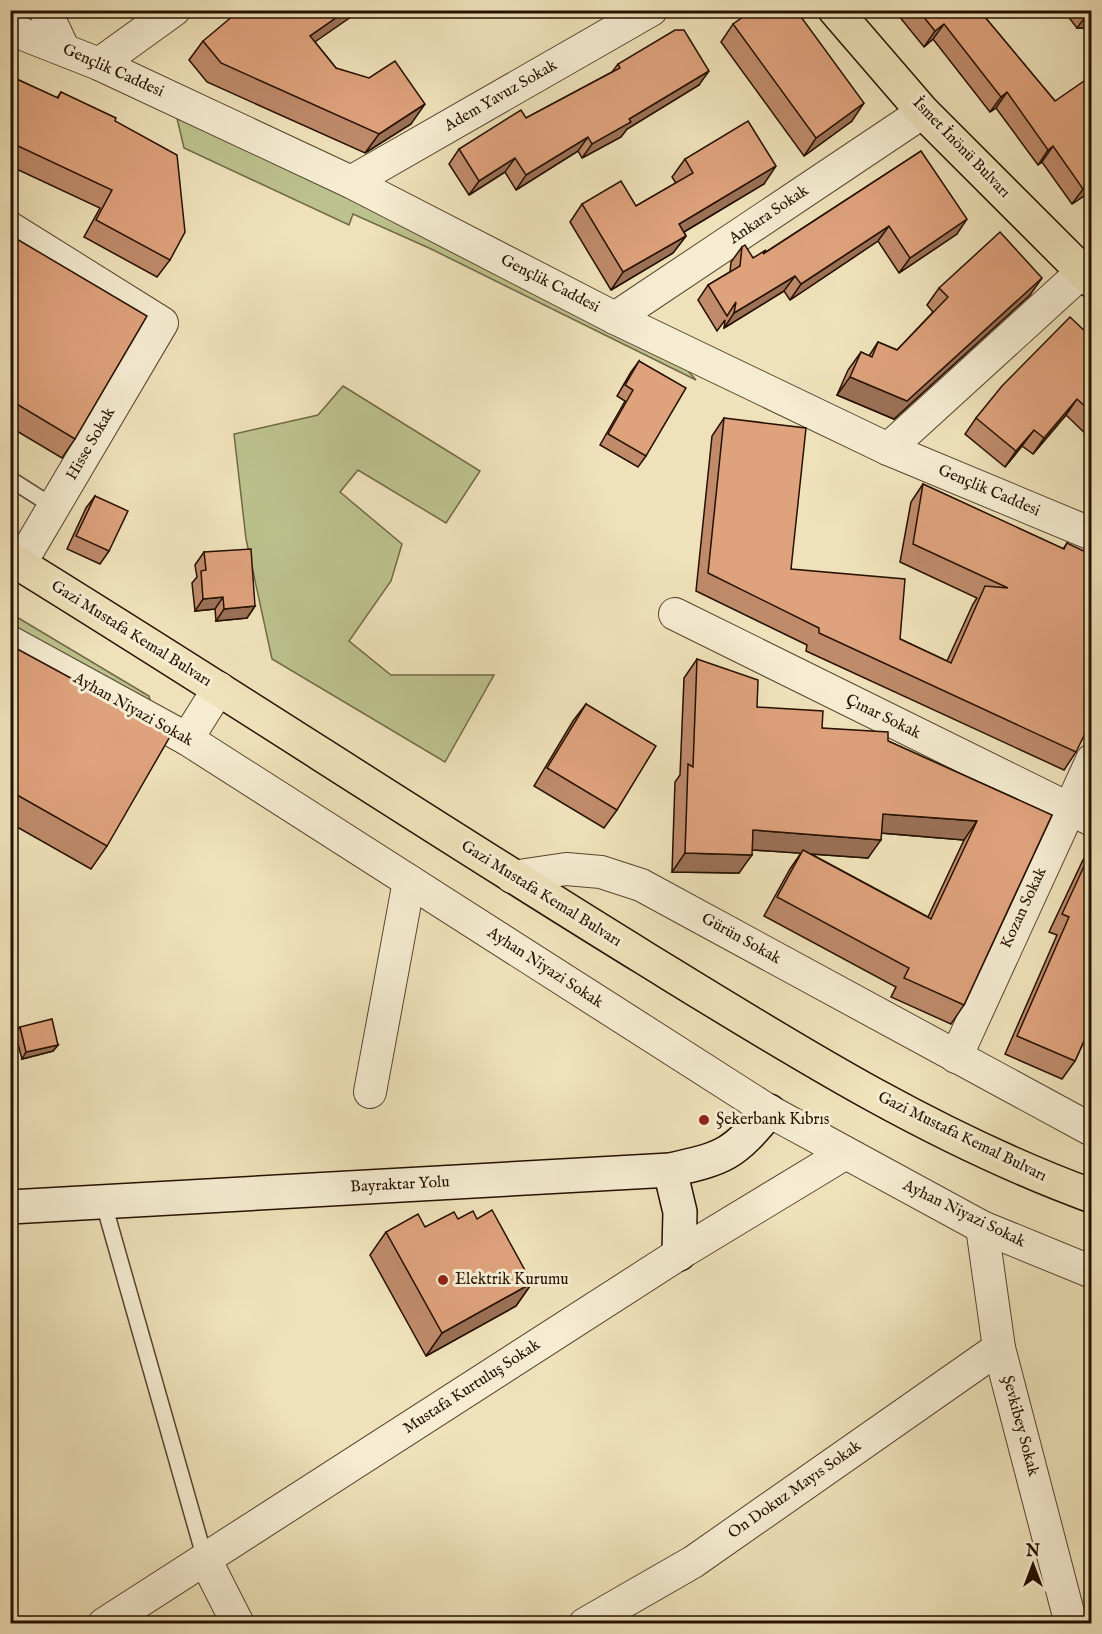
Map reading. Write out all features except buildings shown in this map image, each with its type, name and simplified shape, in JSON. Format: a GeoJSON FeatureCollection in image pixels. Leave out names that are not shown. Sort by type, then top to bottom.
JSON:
{"type":"FeatureCollection","features":[{"type":"Feature","properties":{"kind":"main road","name":"İsmet İnönü Bulvarı"},"geometry":{"type":"LineString","coordinates":[[836,10],[923,112],[1087,276]]}},
{"type":"Feature","properties":{"kind":"main road","name":"Gazi Mustafa Kemal Bulvarı"},"geometry":{"type":"LineString","coordinates":[[16,561],[219,688],[512,877],[823,1068],[1038,1177],[1092,1196]]}},
{"type":"Feature","properties":{"kind":"street"},"geometry":{"type":"LineString","coordinates":[[45,10],[63,48]]}},
{"type":"Feature","properties":{"kind":"street"},"geometry":{"type":"LineString","coordinates":[[99,64],[174,10]]}},
{"type":"Feature","properties":{"kind":"street","name":"Adem Yavuz Sokak"},"geometry":{"type":"LineString","coordinates":[[351,182],[651,10]]}},
{"type":"Feature","properties":{"kind":"street","name":"Gençlik Caddesi"},"geometry":{"type":"LineString","coordinates":[[10,28],[99,64],[351,182],[615,318],[888,449],[1092,534]]}},
{"type":"Feature","properties":{"kind":"street","name":"Ankara Sokak"},"geometry":{"type":"LineString","coordinates":[[615,318],[923,112]]}},
{"type":"Feature","properties":{"kind":"street","name":"Hisse Sokak"},"geometry":{"type":"LineString","coordinates":[[10,228],[162,323],[54,507],[16,561]]}},
{"type":"Feature","properties":{"kind":"street"},"geometry":{"type":"LineString","coordinates":[[888,449],[1087,276]]}},
{"type":"Feature","properties":{"kind":"street","name":"Çınar Sokak"},"geometry":{"type":"LineString","coordinates":[[675,614],[1081,815]]}},
{"type":"Feature","properties":{"kind":"street","name":"Ayhan Niyazi Sokak"},"geometry":{"type":"LineString","coordinates":[[10,642],[187,739],[769,1112],[982,1227],[1092,1272]]}},
{"type":"Feature","properties":{"kind":"street"},"geometry":{"type":"LineString","coordinates":[[187,739],[219,688]]}},
{"type":"Feature","properties":{"kind":"street","name":"Kozan Sokak"},"geometry":{"type":"LineString","coordinates":[[956,1057],[1081,815],[1092,760]]}},
{"type":"Feature","properties":{"kind":"street","name":"Gürün Sokak"},"geometry":{"type":"LineString","coordinates":[[512,877],[566,869],[601,872],[641,885],[1092,1130]]}},
{"type":"Feature","properties":{"kind":"street"},"geometry":{"type":"LineString","coordinates":[[370,1092],[409,880]]}},
{"type":"Feature","properties":{"kind":"street","name":"Bayraktar Yolu"},"geometry":{"type":"LineString","coordinates":[[10,1207],[670,1170],[717,1159],[745,1141],[769,1112]]}},
{"type":"Feature","properties":{"kind":"street","name":"Mustafa Kurtuluş Sokak"},"geometry":{"type":"LineString","coordinates":[[104,1623],[679,1254],[844,1154]]}},
{"type":"Feature","properties":{"kind":"street"},"geometry":{"type":"LineString","coordinates":[[670,1170],[680,1212],[679,1254]]}},
{"type":"Feature","properties":{"kind":"street","name":"Şevkibey Sokak"},"geometry":{"type":"LineString","coordinates":[[982,1227],[999,1348],[1065,1621]]}},
{"type":"Feature","properties":{"kind":"street","name":"On Dokuz Mayıs Sokak"},"geometry":{"type":"LineString","coordinates":[[585,1623],[693,1562],[999,1348]]}},
{"type":"Feature","properties":{"kind":"street"},"geometry":{"type":"LineString","coordinates":[[205,1559],[238,1623]]}},
{"type":"Feature","properties":{"kind":"lane"},"geometry":{"type":"LineString","coordinates":[[10,479],[54,507]]}},
{"type":"Feature","properties":{"kind":"lane"},"geometry":{"type":"LineString","coordinates":[[103,1201],[205,1559]]}},
{"type":"Feature","properties":{"kind":"green space"},"geometry":{"type":"Polygon","coordinates":[[[176,114],[677,358],[696,380],[429,248],[353,214],[349,225],[184,148],[176,114]]]}},
{"type":"Feature","properties":{"kind":"green space"},"geometry":{"type":"Polygon","coordinates":[[[343,386],[480,471],[446,523],[358,470],[340,492],[402,544],[391,581],[349,641],[391,675],[494,675],[445,762],[272,659],[246,539],[234,434],[318,415],[343,386]]]}},
{"type":"Feature","properties":{"kind":"green space"},"geometry":{"type":"Polygon","coordinates":[[[10,613],[149,696],[152,707],[11,625],[10,613]]]}},
{"type":"Feature","properties":{"kind":"place","name":"Şekerbank Kıbrıs"},"geometry":{"type":"Point","coordinates":[704,1120]}},
{"type":"Feature","properties":{"kind":"place","name":"Elektrik Kurumu"},"geometry":{"type":"Point","coordinates":[443,1280]}}]}
